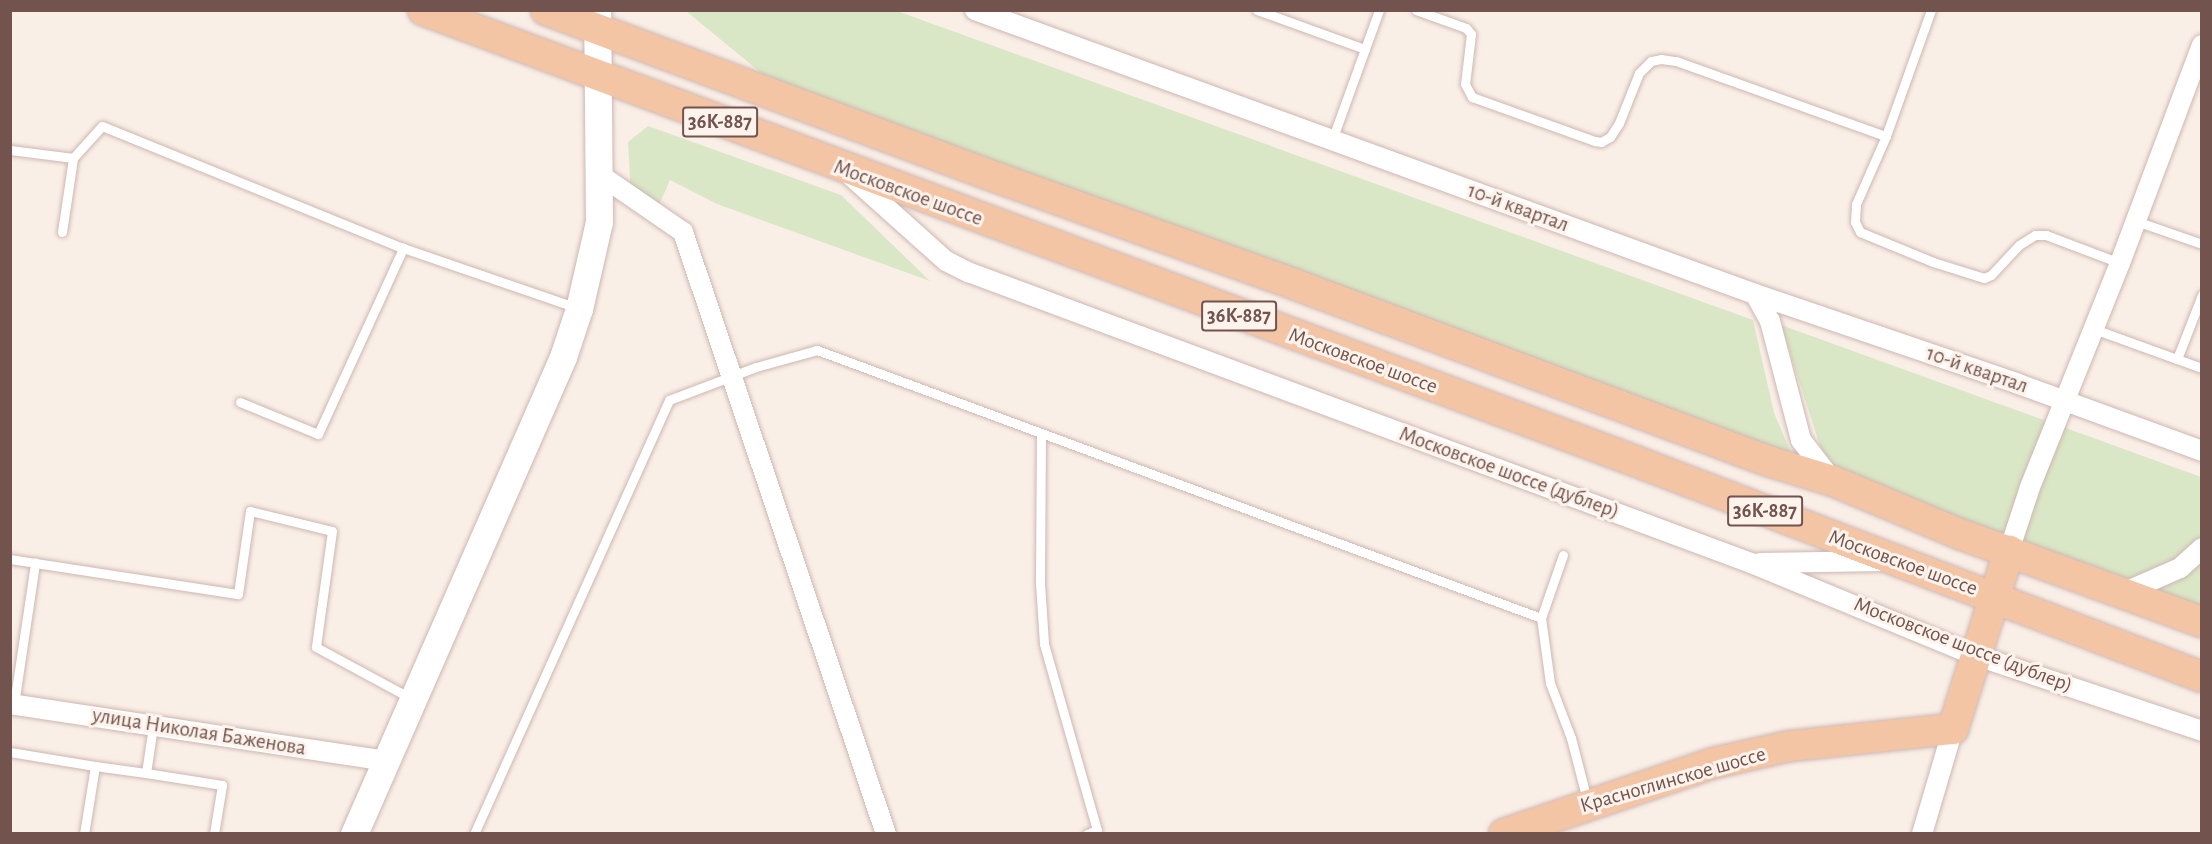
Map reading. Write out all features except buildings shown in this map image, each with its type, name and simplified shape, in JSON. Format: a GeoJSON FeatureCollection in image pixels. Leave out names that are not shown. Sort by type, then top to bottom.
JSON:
{"type":"FeatureCollection","features":[{"type":"Feature","properties":{"kind":"main road","name":"Московское шоссе"},"geometry":{"type":"LineString","coordinates":[[423,10],[843,169],[1635,461],[2202,677]]}},
{"type":"Feature","properties":{"kind":"main road","name":"36К-887"},"geometry":{"type":"LineString","coordinates":[[546,10],[597,20],[984,173],[1275,277],[1757,457],[1833,482],[2070,576],[2202,622]]}},
{"type":"Feature","properties":{"kind":"main road"},"geometry":{"type":"LineString","coordinates":[[1953,729],[2009,551]]}},
{"type":"Feature","properties":{"kind":"main road","name":"Красноглинское шоссе"},"geometry":{"type":"LineString","coordinates":[[1504,834],[1714,763],[1790,746],[1953,729]]}},
{"type":"Feature","properties":{"kind":"street","name":"10-й квартал"},"geometry":{"type":"LineString","coordinates":[[975,10],[1755,294],[2064,400],[2202,451]]}},
{"type":"Feature","properties":{"kind":"street"},"geometry":{"type":"LineString","coordinates":[[354,834],[388,761],[563,357],[579,309],[599,222],[597,20]]}},
{"type":"Feature","properties":{"kind":"street"},"geometry":{"type":"LineString","coordinates":[[2009,551],[2030,486],[2120,263],[2202,45]]}},
{"type":"Feature","properties":{"kind":"street","name":"Московское шоссе (дублер)"},"geometry":{"type":"LineString","coordinates":[[843,169],[946,261],[968,272],[1751,563],[1977,656],[2202,731]]}},
{"type":"Feature","properties":{"kind":"street"},"geometry":{"type":"LineString","coordinates":[[600,176],[682,232],[886,834]]}},
{"type":"Feature","properties":{"kind":"street"},"geometry":{"type":"LineString","coordinates":[[1755,294],[1770,321],[1801,440],[1833,482]]}},
{"type":"Feature","properties":{"kind":"street"},"geometry":{"type":"LineString","coordinates":[[2123,593],[2180,568],[2202,548]]}},
{"type":"Feature","properties":{"kind":"street"},"geometry":{"type":"LineString","coordinates":[[1751,563],[1894,561]]}},
{"type":"Feature","properties":{"kind":"street","name":"улица Николая Баженова"},"geometry":{"type":"LineString","coordinates":[[12,704],[388,761]]}},
{"type":"Feature","properties":{"kind":"street"},"geometry":{"type":"LineString","coordinates":[[1922,834],[1953,729]]}},
{"type":"Feature","properties":{"kind":"lane"},"geometry":{"type":"LineString","coordinates":[[1257,10],[1365,49]]}},
{"type":"Feature","properties":{"kind":"lane"},"geometry":{"type":"LineString","coordinates":[[1332,140],[1379,10]]}},
{"type":"Feature","properties":{"kind":"lane"},"geometry":{"type":"LineString","coordinates":[[1416,10],[1466,28],[1471,34],[1465,84],[1472,97],[1595,141],[1601,142],[1610,137],[1619,123],[1639,73],[1651,61],[1661,59],[1676,61],[1886,136]]}},
{"type":"Feature","properties":{"kind":"lane"},"geometry":{"type":"LineString","coordinates":[[1931,10],[1886,136],[1856,204],[1855,222],[1860,232],[1933,262],[1984,278],[1991,275],[2019,245],[2035,235],[2046,236],[2120,263]]}},
{"type":"Feature","properties":{"kind":"lane"},"geometry":{"type":"LineString","coordinates":[[62,232],[73,158],[102,126],[403,248],[579,309]]}},
{"type":"Feature","properties":{"kind":"lane"},"geometry":{"type":"LineString","coordinates":[[10,150],[73,158]]}},
{"type":"Feature","properties":{"kind":"lane"},"geometry":{"type":"LineString","coordinates":[[2136,220],[2202,244]]}},
{"type":"Feature","properties":{"kind":"lane"},"geometry":{"type":"LineString","coordinates":[[240,402],[318,434],[403,248]]}},
{"type":"Feature","properties":{"kind":"lane"},"geometry":{"type":"LineString","coordinates":[[2177,359],[2202,295]]}},
{"type":"Feature","properties":{"kind":"lane"},"geometry":{"type":"LineString","coordinates":[[2094,329],[2202,368]]}},
{"type":"Feature","properties":{"kind":"lane"},"geometry":{"type":"LineString","coordinates":[[474,834],[669,400],[756,367],[818,350],[1540,618]]}},
{"type":"Feature","properties":{"kind":"lane"},"geometry":{"type":"LineString","coordinates":[[1041,434],[1040,583],[1044,644],[1097,830],[1087,834]]}},
{"type":"Feature","properties":{"kind":"lane"},"geometry":{"type":"LineString","coordinates":[[10,559],[238,594],[250,511],[332,531],[316,647],[414,700]]}},
{"type":"Feature","properties":{"kind":"lane"},"geometry":{"type":"LineString","coordinates":[[1563,555],[1540,618],[1550,683],[1571,738],[1588,804]]}},
{"type":"Feature","properties":{"kind":"lane"},"geometry":{"type":"LineString","coordinates":[[12,704],[35,563]]}},
{"type":"Feature","properties":{"kind":"lane"},"geometry":{"type":"LineString","coordinates":[[146,773],[153,725]]}},
{"type":"Feature","properties":{"kind":"lane"},"geometry":{"type":"LineString","coordinates":[[10,752],[222,786],[214,834]]}},
{"type":"Feature","properties":{"kind":"lane"},"geometry":{"type":"LineString","coordinates":[[84,834],[95,766]]}},
{"type":"Feature","properties":{"kind":"green space"},"geometry":{"type":"Polygon","coordinates":[[[686,11],[897,11],[1753,320],[1774,413],[1799,471],[799,104],[686,11]]]}},
{"type":"Feature","properties":{"kind":"green space"},"geometry":{"type":"Polygon","coordinates":[[[648,126],[841,195],[930,281],[717,204],[670,180],[656,212],[631,196],[628,142],[648,126]]]}},
{"type":"Feature","properties":{"kind":"green space"},"geometry":{"type":"Polygon","coordinates":[[[1781,325],[2201,477],[2201,619],[1850,488],[1822,452],[1781,325]]]}}]}
